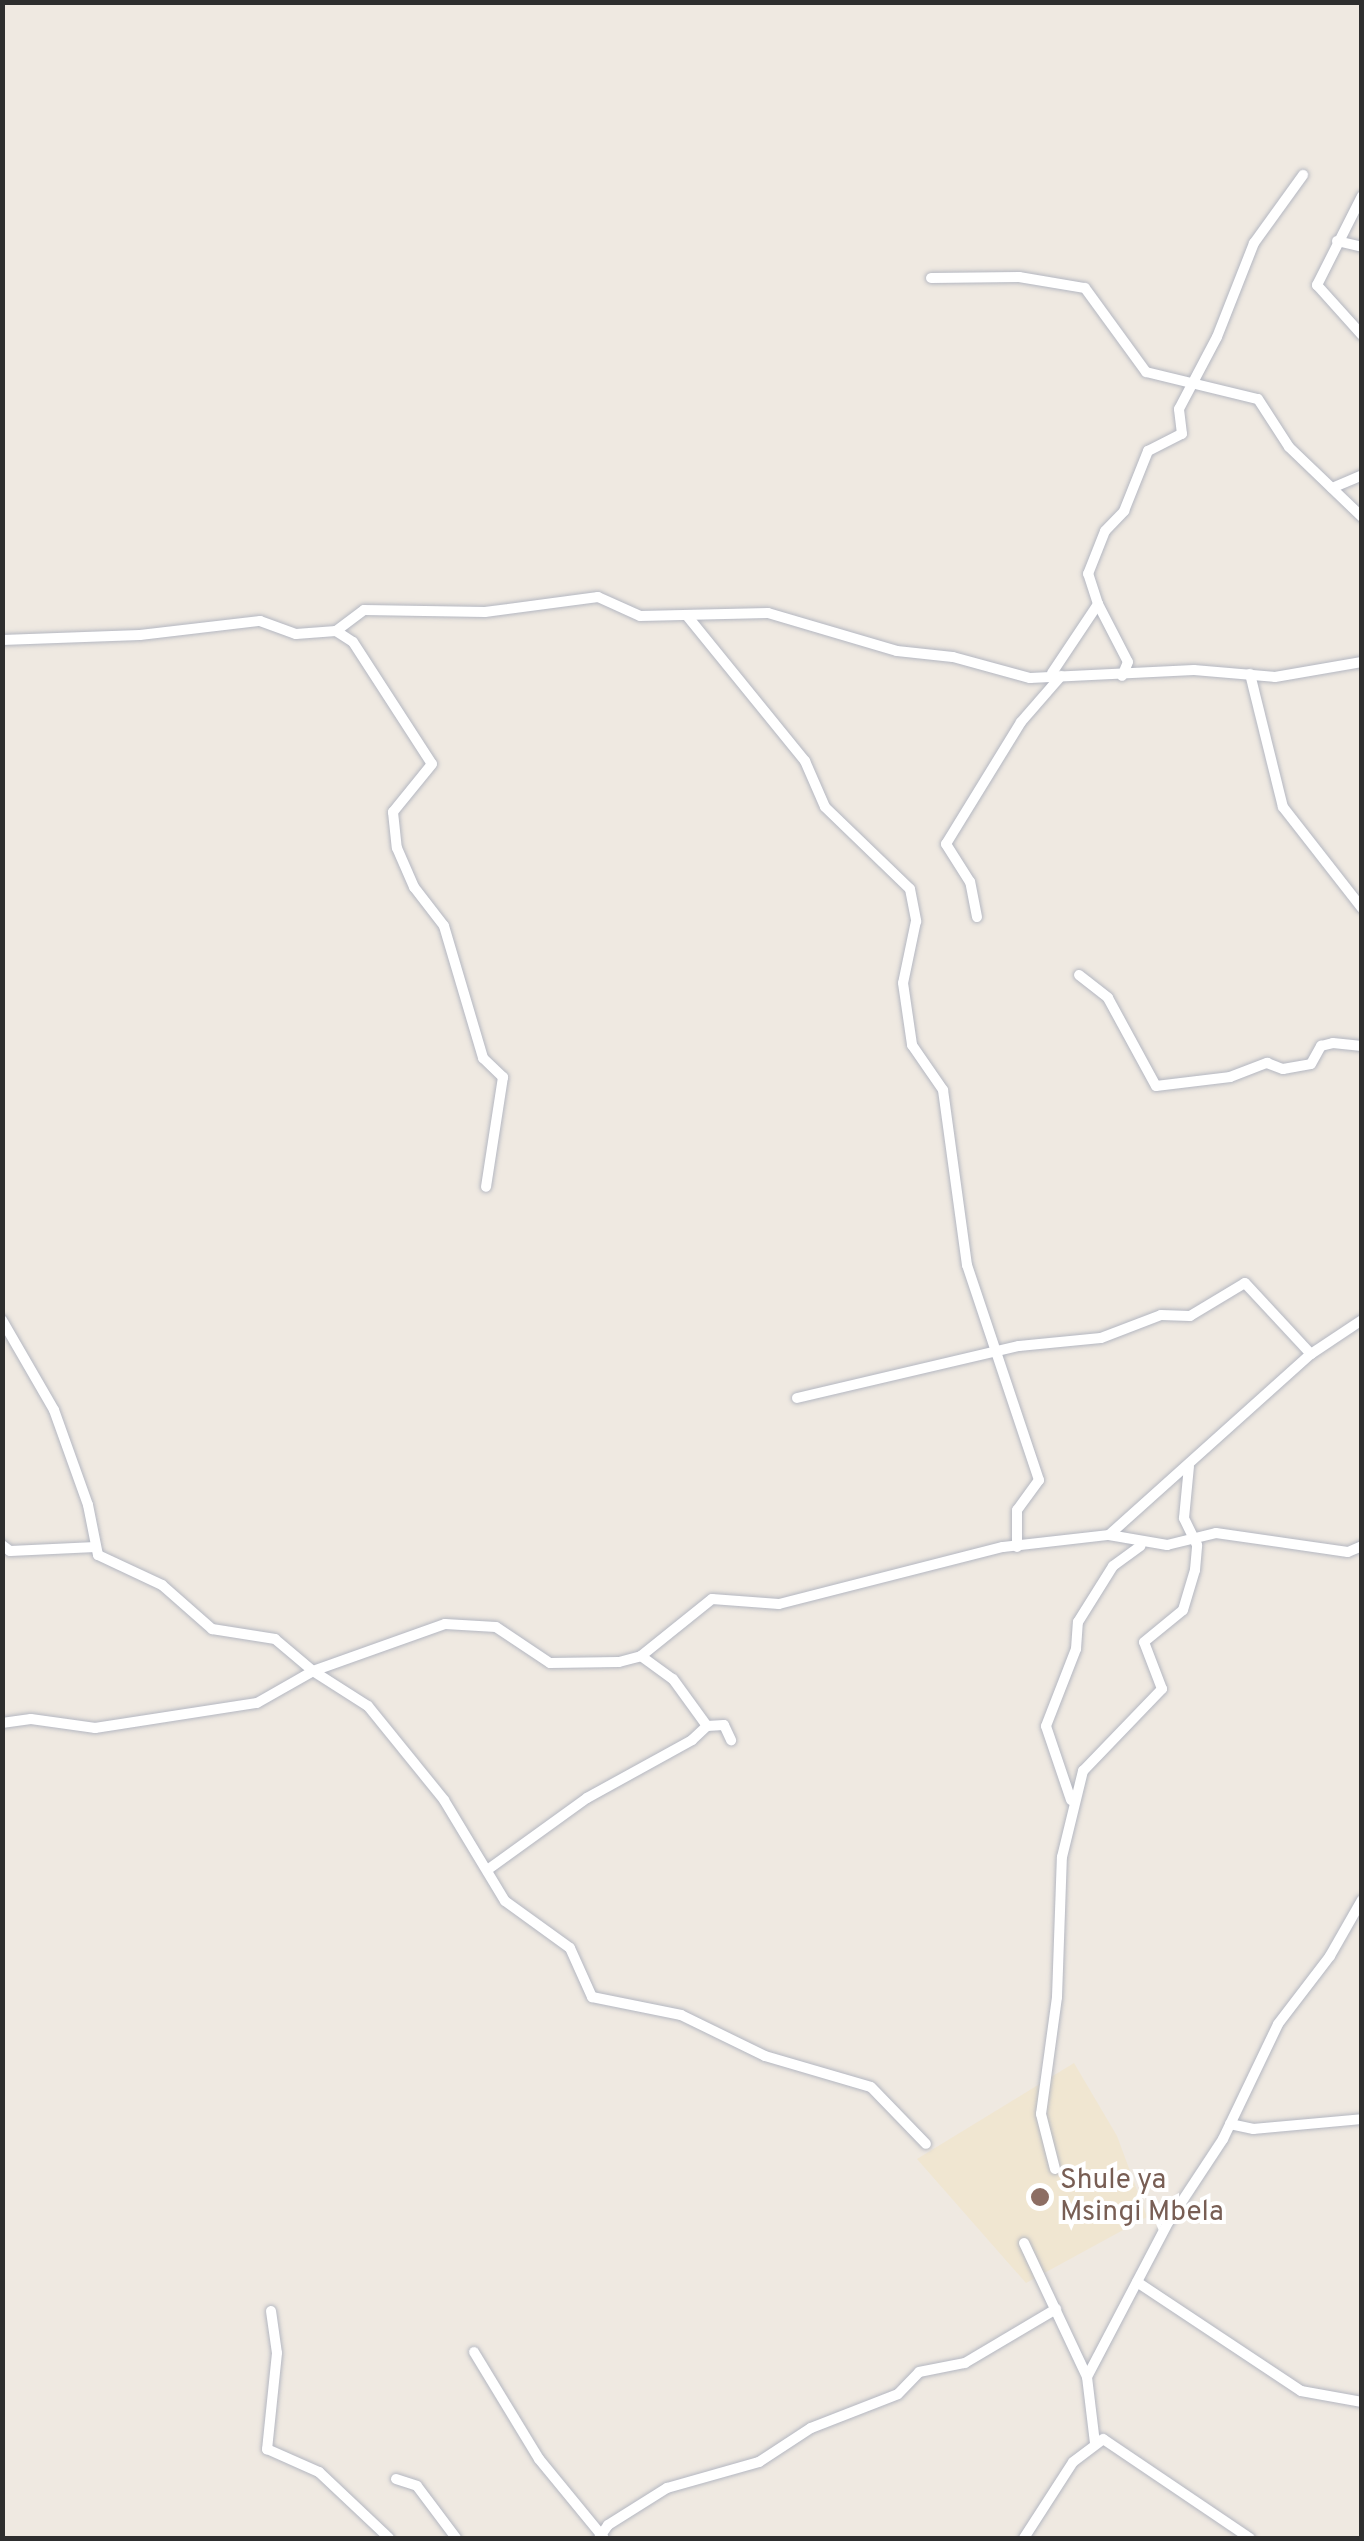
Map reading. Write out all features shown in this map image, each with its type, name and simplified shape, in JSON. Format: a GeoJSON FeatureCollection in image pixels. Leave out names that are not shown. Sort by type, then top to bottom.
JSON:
{"type":"FeatureCollection","features":[{"type":"Feature","properties":{"kind":"street"},"geometry":{"type":"LineString","coordinates":[[1122,676],[1128,662],[1098,604],[1088,574],[1105,531],[1124,510],[1148,451],[1182,434],[1179,409],[1196,379],[1254,242],[1303,175]]}},
{"type":"Feature","properties":{"kind":"street"},"geometry":{"type":"LineString","coordinates":[[1362,196],[1317,285],[1362,335]]}},
{"type":"Feature","properties":{"kind":"street"},"geometry":{"type":"LineString","coordinates":[[1337,242],[1362,247]]}},
{"type":"Feature","properties":{"kind":"street"},"geometry":{"type":"LineString","coordinates":[[931,278],[1074,282],[1146,372],[1196,379],[1258,399],[1289,447],[1362,517]]}},
{"type":"Feature","properties":{"kind":"street"},"geometry":{"type":"LineString","coordinates":[[1332,488],[1362,475]]}},
{"type":"Feature","properties":{"kind":"street"},"geometry":{"type":"LineString","coordinates":[[2,640],[260,621],[296,634],[336,631],[364,610],[485,612],[598,597],[640,616],[768,613],[897,651],[953,657],[1030,678],[1275,676],[1362,662]]}},
{"type":"Feature","properties":{"kind":"street"},"geometry":{"type":"LineString","coordinates":[[977,916],[970,882],[946,844],[1021,722],[1057,675],[1098,604]]}},
{"type":"Feature","properties":{"kind":"street"},"geometry":{"type":"LineString","coordinates":[[688,617],[805,761],[825,807],[910,889],[916,921],[902,983],[912,1045],[943,1090],[967,1265],[1038,1480],[1017,1510],[1018,1547]]}},
{"type":"Feature","properties":{"kind":"street"},"geometry":{"type":"LineString","coordinates":[[336,631],[353,642],[432,764],[393,812],[397,848],[414,887],[444,926],[483,1058],[503,1077],[486,1186]]}},
{"type":"Feature","properties":{"kind":"street"},"geometry":{"type":"LineString","coordinates":[[1250,674],[1283,807],[1362,908]]}},
{"type":"Feature","properties":{"kind":"street"},"geometry":{"type":"LineString","coordinates":[[1079,975],[1108,998],[1156,1086],[1218,1079],[1268,1063],[1284,1068],[1311,1064],[1321,1046],[1333,1042],[1362,1046]]}},
{"type":"Feature","properties":{"kind":"street"},"geometry":{"type":"LineString","coordinates":[[797,1398],[997,1350],[1101,1338],[1161,1315],[1190,1316],[1245,1282],[1310,1354]]}},
{"type":"Feature","properties":{"kind":"street"},"geometry":{"type":"LineString","coordinates":[[2,1320],[54,1410],[88,1505],[96,1547],[114,1566],[162,1584],[212,1629],[275,1639],[368,1706],[490,1868],[504,1900],[570,1948],[592,1997],[682,2015],[765,2056],[871,2087],[926,2144]]}},
{"type":"Feature","properties":{"kind":"street"},"geometry":{"type":"LineString","coordinates":[[1109,1535],[1310,1354],[1362,1320]]}},
{"type":"Feature","properties":{"kind":"street"},"geometry":{"type":"LineString","coordinates":[[1056,2169],[1040,2114],[1057,1997],[1062,1857],[1083,1771],[1162,1690],[1144,1642],[1183,1610],[1196,1554],[1182,1490],[1189,1466]]}},
{"type":"Feature","properties":{"kind":"street"},"geometry":{"type":"LineString","coordinates":[[1074,1820],[1070,1788],[1051,1756],[1055,1740],[1046,1726],[1076,1649],[1078,1622],[1113,1566],[1143,1545],[1192,1535],[1237,1533],[1348,1552],[1362,1546]]}},
{"type":"Feature","properties":{"kind":"street"},"geometry":{"type":"LineString","coordinates":[[2,1724],[30,1720],[95,1728],[256,1702],[314,1670],[445,1624],[496,1627],[550,1663],[641,1656],[712,1599],[779,1604],[893,1570],[1109,1535],[1143,1545]]}},
{"type":"Feature","properties":{"kind":"street"},"geometry":{"type":"LineString","coordinates":[[2,1545],[10,1551],[96,1547]]}},
{"type":"Feature","properties":{"kind":"street"},"geometry":{"type":"LineString","coordinates":[[641,1656],[672,1679],[707,1726]]}},
{"type":"Feature","properties":{"kind":"street"},"geometry":{"type":"LineString","coordinates":[[490,1868],[587,1798],[707,1726],[724,1725],[732,1740]]}},
{"type":"Feature","properties":{"kind":"street"},"geometry":{"type":"LineString","coordinates":[[1087,2377],[1137,2282],[1230,2124],[1293,1997],[1330,1956],[1362,1900]]}},
{"type":"Feature","properties":{"kind":"street"},"geometry":{"type":"LineString","coordinates":[[1230,2124],[1253,2129],[1362,2119]]}},
{"type":"Feature","properties":{"kind":"street"},"geometry":{"type":"LineString","coordinates":[[1024,2243],[1087,2377],[1095,2442]]}},
{"type":"Feature","properties":{"kind":"street"},"geometry":{"type":"LineString","coordinates":[[1137,2282],[1301,2392],[1362,2402]]}},
{"type":"Feature","properties":{"kind":"street"},"geometry":{"type":"LineString","coordinates":[[474,2352],[539,2459],[601,2537],[667,2488],[759,2462],[810,2428],[898,2394],[919,2372],[965,2363],[1056,2309]]}},
{"type":"Feature","properties":{"kind":"street"},"geometry":{"type":"LineString","coordinates":[[271,2311],[277,2353],[267,2449],[318,2472],[389,2538]]}},
{"type":"Feature","properties":{"kind":"street"},"geometry":{"type":"LineString","coordinates":[[1024,2538],[1072,2462],[1103,2440],[1140,2459],[1250,2538]]}},
{"type":"Feature","properties":{"kind":"street"},"geometry":{"type":"LineString","coordinates":[[396,2480],[417,2486],[456,2538]]}},
{"type":"Feature","properties":{"kind":"shaded area"},"geometry":{"type":"Polygon","coordinates":[[[1074,2063],[1117,2136],[1147,2217],[1026,2283],[917,2159],[1074,2063]]]}},
{"type":"Feature","properties":{"kind":"place","name":"Shule ya Msingi Mbela"},"geometry":{"type":"Point","coordinates":[1040,2197]}}]}
